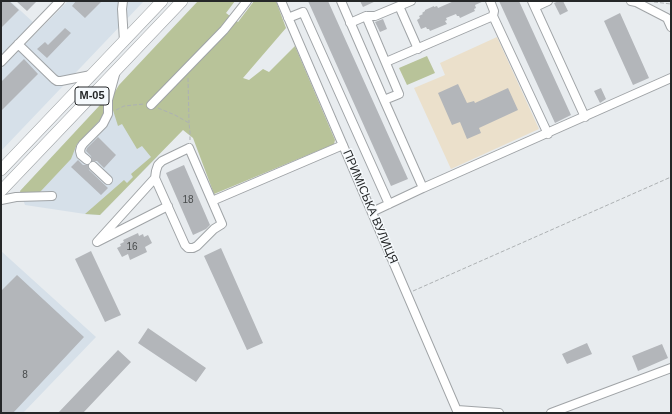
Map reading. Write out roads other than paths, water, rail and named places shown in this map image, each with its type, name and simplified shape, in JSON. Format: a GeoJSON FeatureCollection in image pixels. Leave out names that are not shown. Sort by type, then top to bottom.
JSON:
{"type":"FeatureCollection","features":[{"type":"Feature","properties":{"kind":"highway","name":"М-05"},"geometry":{"type":"LineString","coordinates":[[1,170],[162,1]]}},
{"type":"Feature","properties":{"kind":"highway","name":"М-05"},"geometry":{"type":"LineString","coordinates":[[1,191],[182,1]]}},
{"type":"Feature","properties":{"kind":"street"},"geometry":{"type":"LineString","coordinates":[[1,62],[60,1]]}},
{"type":"Feature","properties":{"kind":"street"},"geometry":{"type":"LineString","coordinates":[[123,1],[124,42]]}},
{"type":"Feature","properties":{"kind":"street"},"geometry":{"type":"LineString","coordinates":[[151,105],[224,30],[247,1]]}},
{"type":"Feature","properties":{"kind":"street","name":"ПРИМІСЬКА ВУЛИЦЯ"},"geometry":{"type":"LineString","coordinates":[[282,1],[457,411]]}},
{"type":"Feature","properties":{"kind":"street"},"geometry":{"type":"LineString","coordinates":[[341,1],[423,188]]}},
{"type":"Feature","properties":{"kind":"street"},"geometry":{"type":"LineString","coordinates":[[350,23],[366,16],[375,16],[411,1]]}},
{"type":"Feature","properties":{"kind":"street"},"geometry":{"type":"LineString","coordinates":[[490,1],[494,11],[493,16],[548,134]]}},
{"type":"Feature","properties":{"kind":"street"},"geometry":{"type":"LineString","coordinates":[[548,1],[534,4],[585,117]]}},
{"type":"Feature","properties":{"kind":"street"},"geometry":{"type":"LineString","coordinates":[[631,1],[636,2],[667,18],[671,27]]}},
{"type":"Feature","properties":{"kind":"street"},"geometry":{"type":"LineString","coordinates":[[399,6],[418,48]]}},
{"type":"Feature","properties":{"kind":"street"},"geometry":{"type":"LineString","coordinates":[[288,18],[303,12],[389,204]]}},
{"type":"Feature","properties":{"kind":"street"},"geometry":{"type":"LineString","coordinates":[[366,16],[399,94],[384,100]]}},
{"type":"Feature","properties":{"kind":"street"},"geometry":{"type":"LineString","coordinates":[[386,62],[493,16]]}},
{"type":"Feature","properties":{"kind":"street"},"geometry":{"type":"LineString","coordinates":[[18,44],[57,81],[92,75]]}},
{"type":"Feature","properties":{"kind":"street"},"geometry":{"type":"LineString","coordinates":[[108,180],[81,155],[80,151],[83,144],[103,124],[108,114],[108,100],[116,70]]}},
{"type":"Feature","properties":{"kind":"street"},"geometry":{"type":"LineString","coordinates":[[372,212],[671,78]]}},
{"type":"Feature","properties":{"kind":"street"},"geometry":{"type":"LineString","coordinates":[[212,201],[343,145]]}},
{"type":"Feature","properties":{"kind":"street"},"geometry":{"type":"LineString","coordinates":[[189,148],[222,224],[214,229],[197,246],[188,248],[185,245],[155,178],[158,165],[162,161],[189,148]]}},
{"type":"Feature","properties":{"kind":"street"},"geometry":{"type":"LineString","coordinates":[[155,178],[97,242],[168,206]]}},
{"type":"Feature","properties":{"kind":"street"},"geometry":{"type":"LineString","coordinates":[[1,200],[16,197],[52,196]]}},
{"type":"Feature","properties":{"kind":"street"},"geometry":{"type":"LineString","coordinates":[[551,413],[671,368]]}},
{"type":"Feature","properties":{"kind":"street"},"geometry":{"type":"LineString","coordinates":[[566,407],[574,413]]}},
{"type":"Feature","properties":{"kind":"street"},"geometry":{"type":"LineString","coordinates":[[457,411],[499,413]]}}]}
